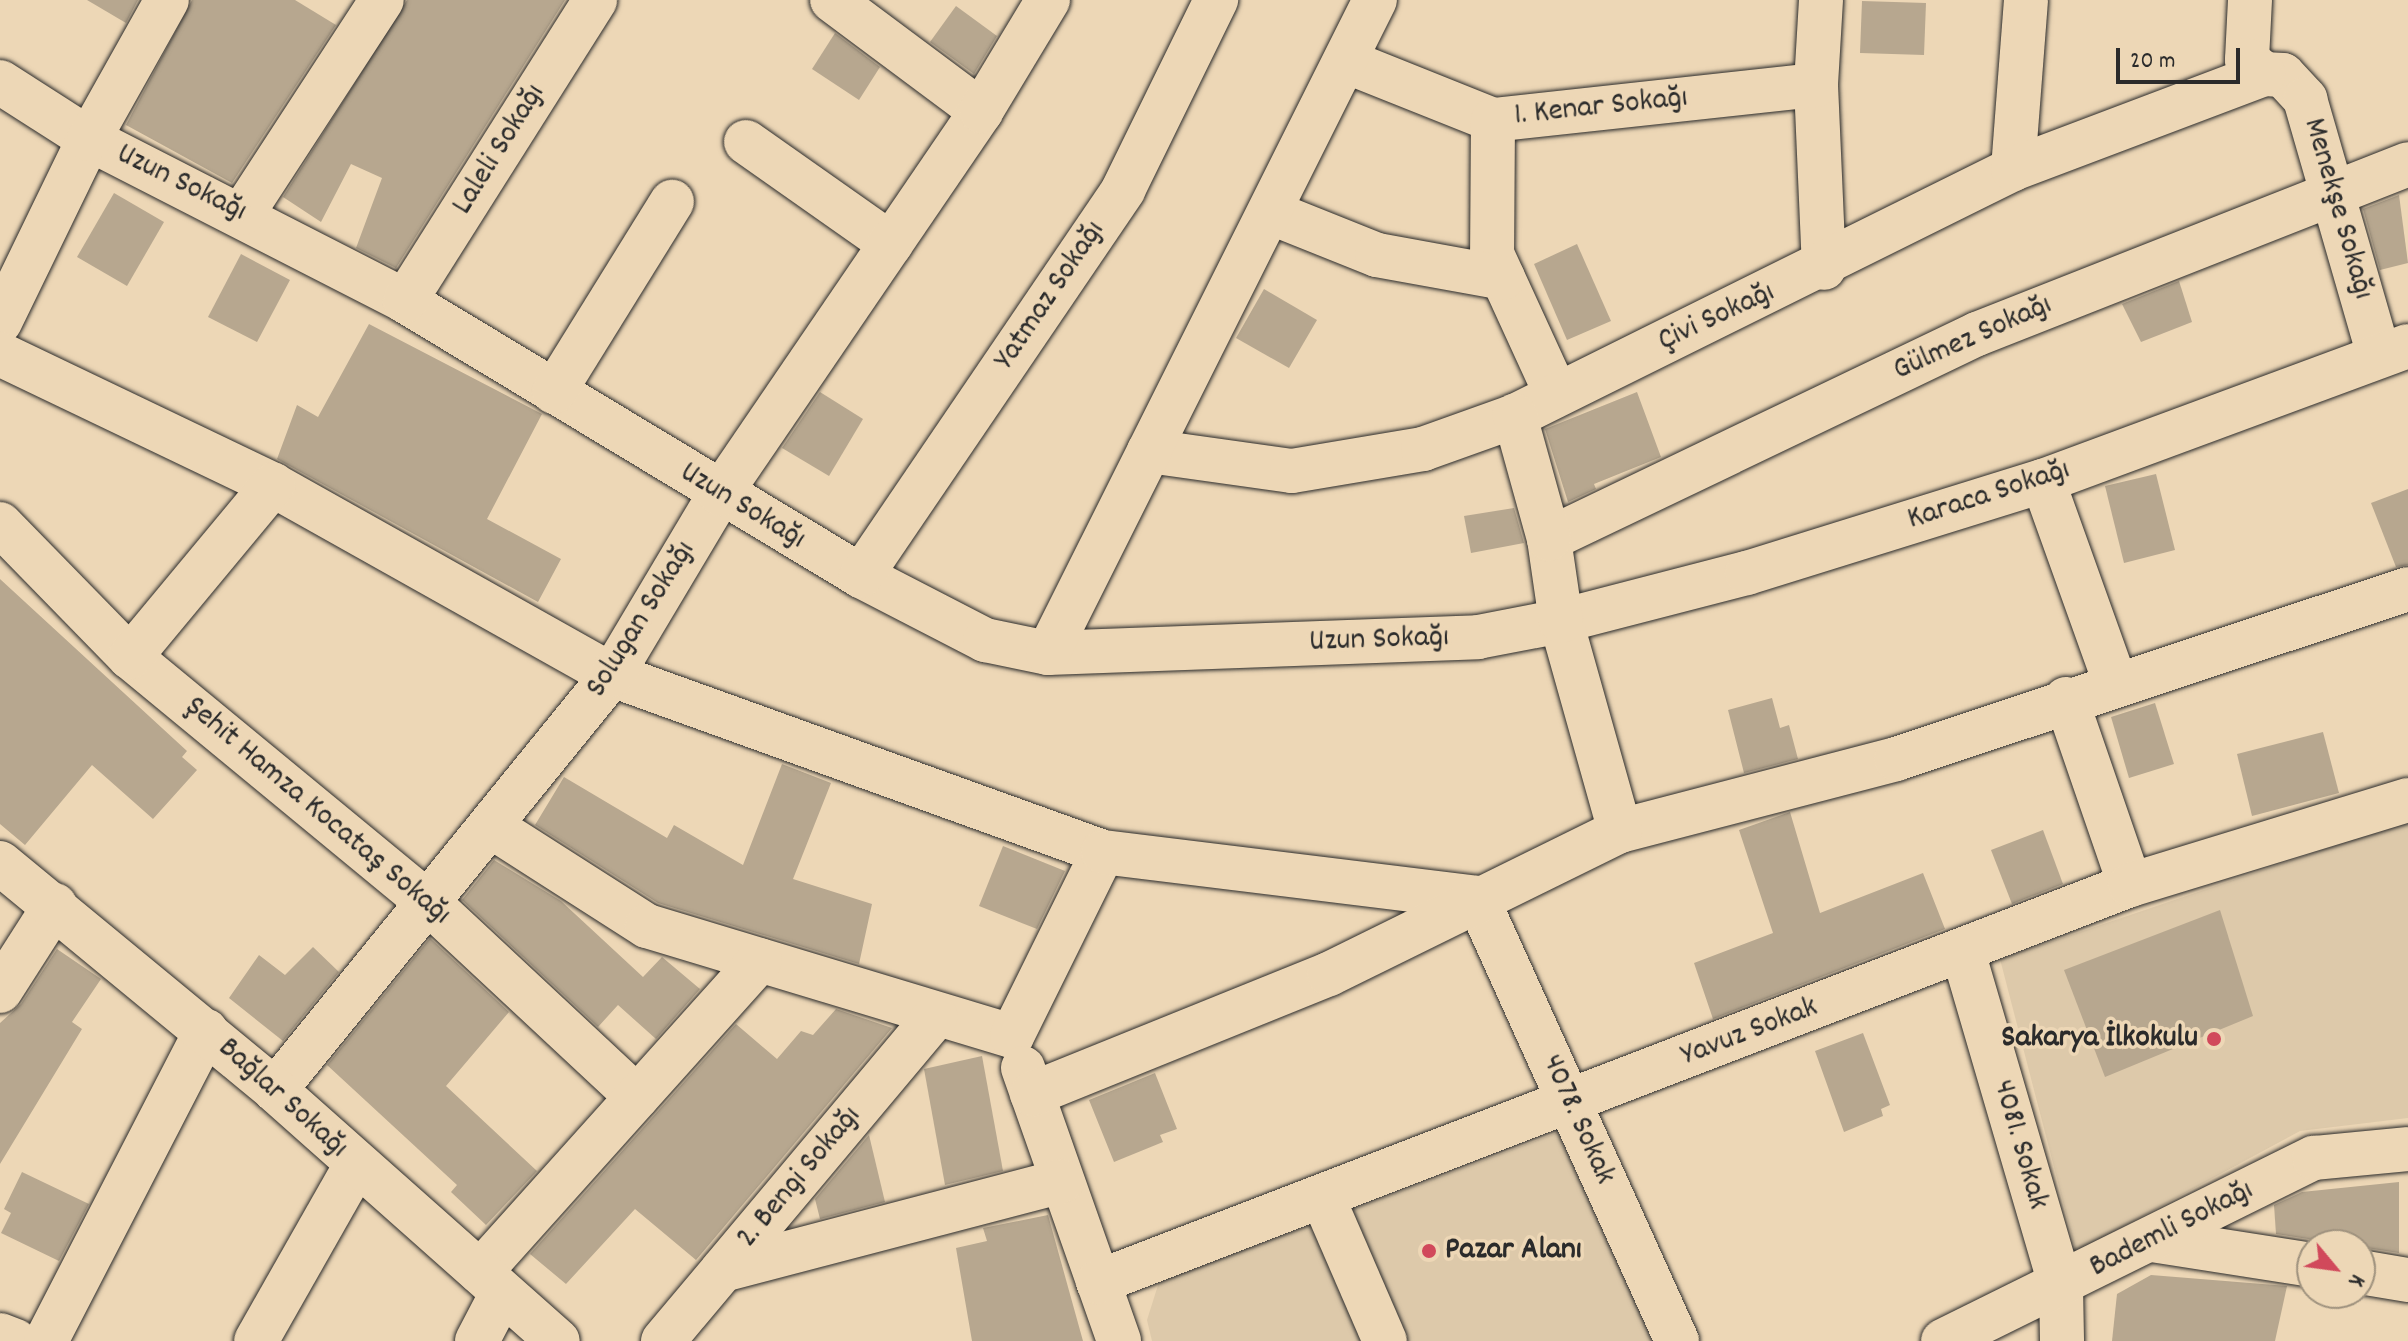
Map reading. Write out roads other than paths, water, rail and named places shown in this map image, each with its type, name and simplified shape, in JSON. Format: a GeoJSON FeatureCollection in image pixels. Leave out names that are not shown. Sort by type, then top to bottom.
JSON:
{"type":"FeatureCollection","features":[{"type":"Feature","properties":{"kind":"street"},"geometry":{"type":"LineString","coordinates":[[0,322],[89,139],[167,0]]}},
{"type":"Feature","properties":{"kind":"street"},"geometry":{"type":"LineString","coordinates":[[243,213],[382,0]]}},
{"type":"Feature","properties":{"kind":"street","name":"Laleli Sokağı"},"geometry":{"type":"LineString","coordinates":[[405,301],[595,0]]}},
{"type":"Feature","properties":{"kind":"street"},"geometry":{"type":"LineString","coordinates":[[832,0],[981,111]]}},
{"type":"Feature","properties":{"kind":"street","name":"Solugan Sokağı"},"geometry":{"type":"LineString","coordinates":[[275,1090],[430,904],[612,675],[720,494],[981,111],[1048,0]]}},
{"type":"Feature","properties":{"kind":"street","name":"Yatmaz Sokağı"},"geometry":{"type":"LineString","coordinates":[[861,576],[1123,190],[1216,0]]}},
{"type":"Feature","properties":{"kind":"street"},"geometry":{"type":"LineString","coordinates":[[1048,653],[1348,62],[1375,0]]}},
{"type":"Feature","properties":{"kind":"street"},"geometry":{"type":"LineString","coordinates":[[1821,0],[1816,85],[1824,268]]}},
{"type":"Feature","properties":{"kind":"street"},"geometry":{"type":"LineString","coordinates":[[2013,169],[2026,0]]}},
{"type":"Feature","properties":{"kind":"street"},"geometry":{"type":"LineString","coordinates":[[2250,0],[2247,60],[2264,74]]}},
{"type":"Feature","properties":{"kind":"street","name":"1. Kenar Sokağı"},"geometry":{"type":"LineString","coordinates":[[1348,62],[1493,120],[1816,85]]}},
{"type":"Feature","properties":{"kind":"street","name":"Çivi Sokağı"},"geometry":{"type":"LineString","coordinates":[[1149,451],[1292,471],[1423,449],[1515,416],[1824,268],[2013,169],[2264,74]]}},
{"type":"Feature","properties":{"kind":"street","name":"Menekşe Sokağı"},"geometry":{"type":"LineString","coordinates":[[2264,74],[2283,75],[2305,99],[2330,190],[2393,350]]}},
{"type":"Feature","properties":{"kind":"street","name":"Uzun Sokağı"},"geometry":{"type":"LineString","coordinates":[[0,82],[89,139],[243,213],[405,301],[720,494],[861,576],[985,640],[1048,653],[1478,637],[1561,621]]}},
{"type":"Feature","properties":{"kind":"street"},"geometry":{"type":"LineString","coordinates":[[1493,120],[1492,254],[1556,394]]}},
{"type":"Feature","properties":{"kind":"street"},"geometry":{"type":"LineString","coordinates":[[746,142],[891,244]]}},
{"type":"Feature","properties":{"kind":"street","name":"Gülmez Sokağı"},"geometry":{"type":"LineString","coordinates":[[1549,539],[1977,334],[2330,190],[2408,164]]}},
{"type":"Feature","properties":{"kind":"street"},"geometry":{"type":"LineString","coordinates":[[554,392],[672,202]]}},
{"type":"Feature","properties":{"kind":"street"},"geometry":{"type":"LineString","coordinates":[[1272,213],[1377,255],[1503,278]]}},
{"type":"Feature","properties":{"kind":"street","name":"Karaca Sokağı"},"geometry":{"type":"LineString","coordinates":[[1561,621],[1747,573],[2043,481],[2393,350]]}},
{"type":"Feature","properties":{"kind":"street"},"geometry":{"type":"LineString","coordinates":[[0,354],[273,485],[612,675],[1103,852],[1477,898]]}},
{"type":"Feature","properties":{"kind":"street"},"geometry":{"type":"LineString","coordinates":[[1515,416],[1549,539],[1561,621],[1620,831]]}},
{"type":"Feature","properties":{"kind":"street"},"geometry":{"type":"LineString","coordinates":[[2043,481],[2115,682]]}},
{"type":"Feature","properties":{"kind":"street"},"geometry":{"type":"LineString","coordinates":[[130,657],[273,485]]}},
{"type":"Feature","properties":{"kind":"street","name":"Şehit Hamza Kocataş Sokağı"},"geometry":{"type":"LineString","coordinates":[[6,544],[130,657],[430,904],[637,1097]]}},
{"type":"Feature","properties":{"kind":"street"},"geometry":{"type":"LineString","coordinates":[[1032,1094],[1329,974],[1477,898],[1620,831],[1896,759],[2115,682],[2408,589]]}},
{"type":"Feature","properties":{"kind":"street"},"geometry":{"type":"LineString","coordinates":[[2066,699],[2130,885]]}},
{"type":"Feature","properties":{"kind":"street","name":"Yavuz Sokak"},"geometry":{"type":"LineString","coordinates":[[1098,1282],[1963,952],[2130,885],[2408,800]]}},
{"type":"Feature","properties":{"kind":"street"},"geometry":{"type":"LineString","coordinates":[[492,827],[647,926],[936,1016],[1012,1036]]}},
{"type":"Feature","properties":{"kind":"street"},"geometry":{"type":"LineString","coordinates":[[1103,852],[1012,1036],[1119,1341]]}},
{"type":"Feature","properties":{"kind":"street","name":"Bağlar Sokağı"},"geometry":{"type":"LineString","coordinates":[[0,863],[55,905],[275,1090],[558,1341]]}},
{"type":"Feature","properties":{"kind":"street","name":"4078. Sokak"},"geometry":{"type":"LineString","coordinates":[[1477,898],[1677,1341]]}},
{"type":"Feature","properties":{"kind":"street"},"geometry":{"type":"LineString","coordinates":[[0,991],[55,905]]}},
{"type":"Feature","properties":{"kind":"street","name":"4081. Sokak"},"geometry":{"type":"LineString","coordinates":[[1963,952],[2061,1287],[2062,1341]]}},
{"type":"Feature","properties":{"kind":"street"},"geometry":{"type":"LineString","coordinates":[[477,1341],[491,1283],[637,1097],[760,960]]}},
{"type":"Feature","properties":{"kind":"street","name":"2. Bengi Sokağı"},"geometry":{"type":"LineString","coordinates":[[663,1341],[936,1016]]}},
{"type":"Feature","properties":{"kind":"street"},"geometry":{"type":"LineString","coordinates":[[46,1341],[206,1031]]}},
{"type":"Feature","properties":{"kind":"street","name":"Bademli Sokağı"},"geometry":{"type":"LineString","coordinates":[[1943,1341],[2061,1287],[2314,1158],[2408,1149]]}},
{"type":"Feature","properties":{"kind":"street"},"geometry":{"type":"LineString","coordinates":[[256,1341],[356,1165]]}},
{"type":"Feature","properties":{"kind":"street"},"geometry":{"type":"LineString","coordinates":[[723,1270],[1062,1181]]}},
{"type":"Feature","properties":{"kind":"street"},"geometry":{"type":"LineString","coordinates":[[1323,1198],[1385,1341]]}},
{"type":"Feature","properties":{"kind":"street"},"geometry":{"type":"LineString","coordinates":[[2152,1240],[2296,1262]]}},
{"type":"Feature","properties":{"kind":"street"},"geometry":{"type":"LineString","coordinates":[[2376,1275],[2408,1280]]}},
{"type":"Feature","properties":{"kind":"street"},"geometry":{"type":"LineString","coordinates":[[0,1335],[16,1341]]}},
{"type":"Feature","properties":{"kind":"place","name":"Sakarya İlkokulu"},"geometry":{"type":"Point","coordinates":[2214,1039]}},
{"type":"Feature","properties":{"kind":"place","name":"Pazar Alanı"},"geometry":{"type":"Point","coordinates":[1429,1251]}}]}
